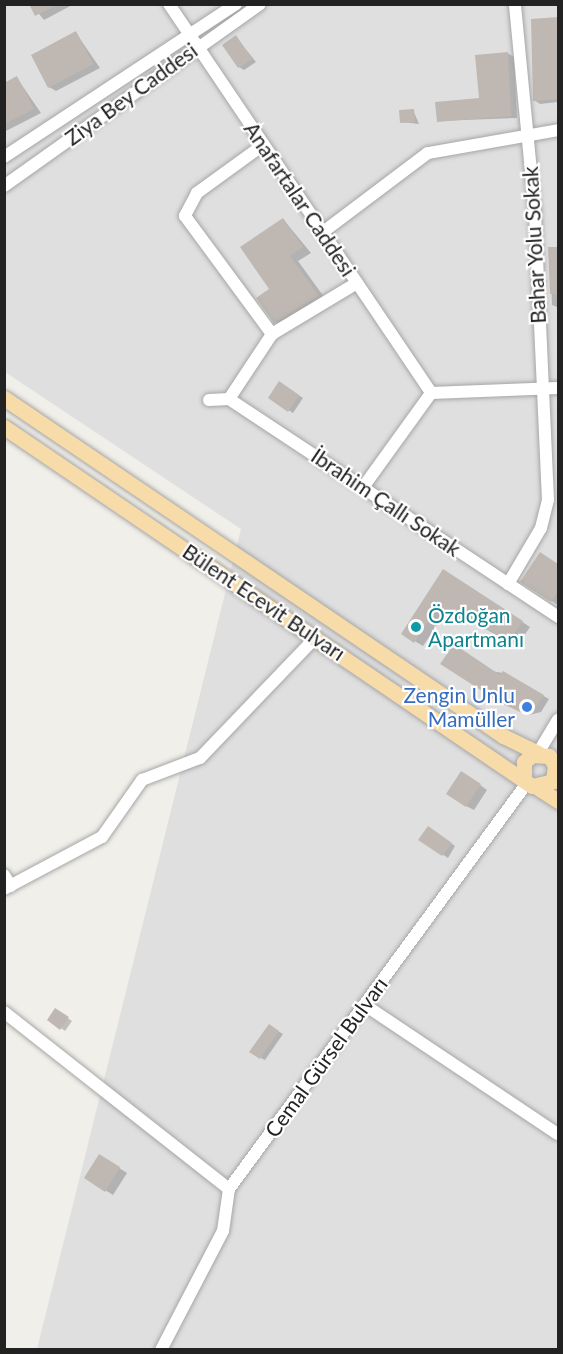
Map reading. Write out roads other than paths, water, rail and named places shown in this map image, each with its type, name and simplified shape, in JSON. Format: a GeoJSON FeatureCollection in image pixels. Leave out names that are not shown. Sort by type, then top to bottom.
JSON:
{"type":"FeatureCollection","features":[{"type":"Feature","properties":{"kind":"main road"},"geometry":{"type":"LineString","coordinates":[[4,398],[503,736],[538,753],[557,764],[553,781],[530,783],[524,762],[538,753]]}},
{"type":"Feature","properties":{"kind":"main road","name":"Bülent Ecevit Bulvarı"},"geometry":{"type":"LineString","coordinates":[[4,427],[558,801]]}},
{"type":"Feature","properties":{"kind":"street","name":"Anafartalar Caddesi"},"geometry":{"type":"LineString","coordinates":[[169,4],[430,393]]}},
{"type":"Feature","properties":{"kind":"street","name":"Ziya Bey Caddesi"},"geometry":{"type":"LineString","coordinates":[[4,157],[236,4]]}},
{"type":"Feature","properties":{"kind":"street","name":"Ziya Bey Caddesi"},"geometry":{"type":"LineString","coordinates":[[4,186],[197,46],[260,4]]}},
{"type":"Feature","properties":{"kind":"street","name":"Bahar Yolu Sokak"},"geometry":{"type":"LineString","coordinates":[[508,584],[541,528],[548,500],[552,389],[514,4]]}},
{"type":"Feature","properties":{"kind":"street"},"geometry":{"type":"LineString","coordinates":[[323,232],[428,153],[558,130]]}},
{"type":"Feature","properties":{"kind":"street"},"geometry":{"type":"LineString","coordinates":[[263,145],[197,193],[186,216],[272,334]]}},
{"type":"Feature","properties":{"kind":"street"},"geometry":{"type":"LineString","coordinates":[[209,400],[229,399],[272,334],[357,283]]}},
{"type":"Feature","properties":{"kind":"street"},"geometry":{"type":"LineString","coordinates":[[364,486],[430,393],[552,389]]}},
{"type":"Feature","properties":{"kind":"street","name":"İbrahim Çallı Sokak"},"geometry":{"type":"LineString","coordinates":[[229,399],[364,486],[558,617]]}},
{"type":"Feature","properties":{"kind":"street"},"geometry":{"type":"LineString","coordinates":[[7,883],[102,837],[142,780],[200,758],[316,637]]}},
{"type":"Feature","properties":{"kind":"street"},"geometry":{"type":"LineString","coordinates":[[538,753],[558,720]]}},
{"type":"Feature","properties":{"kind":"street","name":"Cemal Gürsel Bulvarı"},"geometry":{"type":"LineString","coordinates":[[161,1350],[223,1231],[229,1190],[530,783]]}},
{"type":"Feature","properties":{"kind":"street"},"geometry":{"type":"LineString","coordinates":[[364,1005],[558,1134]]}},
{"type":"Feature","properties":{"kind":"street"},"geometry":{"type":"LineString","coordinates":[[4,1012],[229,1190]]}},
{"type":"Feature","properties":{"kind":"place","name":"Özdoğan Apartmanı"},"geometry":{"type":"Point","coordinates":[416,627]}},
{"type":"Feature","properties":{"kind":"place","name":"Zengin Unlu Mamüller"},"geometry":{"type":"Point","coordinates":[527,707]}}]}
